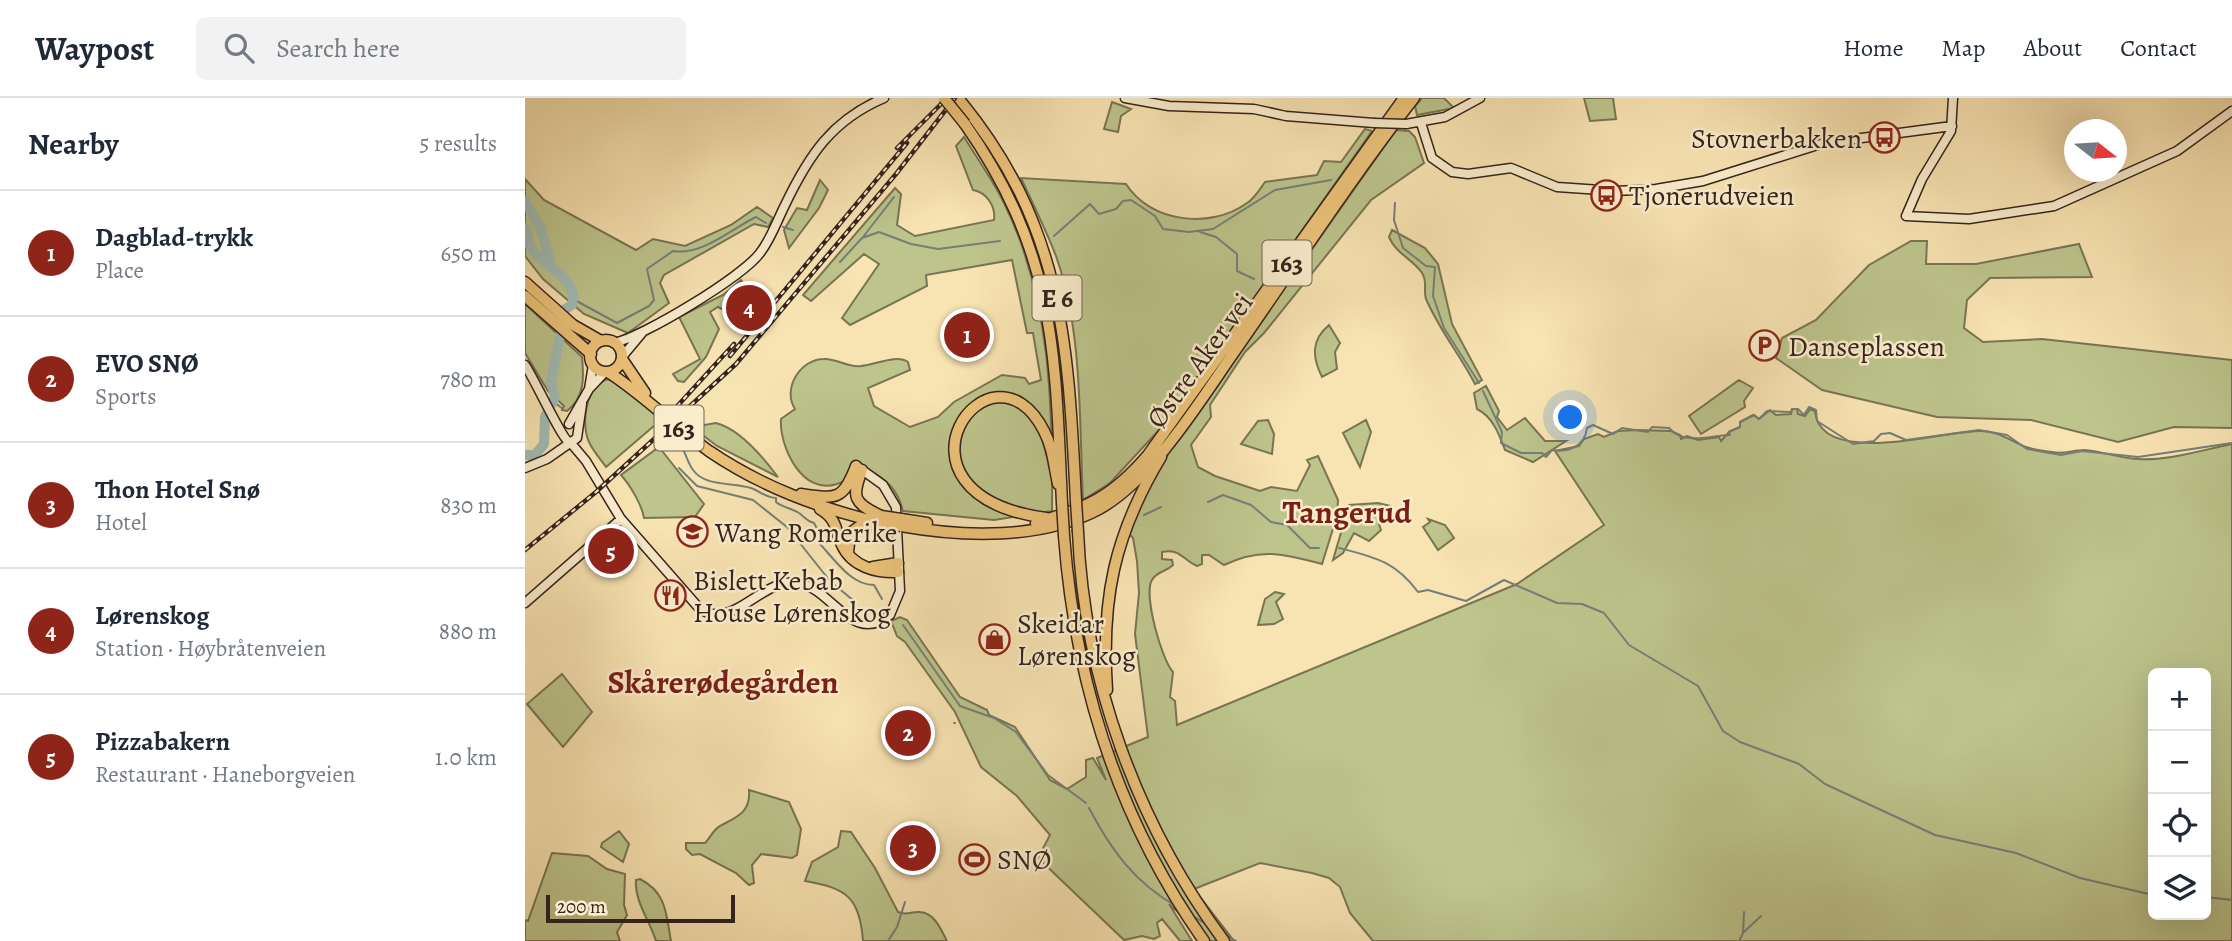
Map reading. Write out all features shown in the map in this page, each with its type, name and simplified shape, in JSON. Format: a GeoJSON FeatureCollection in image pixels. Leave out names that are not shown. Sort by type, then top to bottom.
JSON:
{"type":"FeatureCollection","features":[{"type":"Feature","properties":{"kind":"highway","name":"E 6"},"geometry":{"type":"LineString","coordinates":[[944,98],[968,120],[1020,194],[1053,281],[1069,374],[1077,533],[1088,625],[1109,708],[1130,770],[1156,830],[1184,881],[1224,941]]}},
{"type":"Feature","properties":{"kind":"highway","name":"E 6"},"geometry":{"type":"LineString","coordinates":[[958,98],[1014,208],[1042,284],[1058,387],[1064,536],[1077,642],[1107,754],[1152,856],[1204,941]]}},
{"type":"Feature","properties":{"kind":"highway","name":"Østre Aker vei"},"geometry":{"type":"LineString","coordinates":[[1023,527],[1081,509],[1105,496],[1148,455],[1404,98]]}},
{"type":"Feature","properties":{"kind":"highway","name":"Østre Aker vei"},"geometry":{"type":"LineString","coordinates":[[1023,527],[1069,521],[1109,502],[1133,482],[1174,437],[1414,98]]}},
{"type":"Feature","properties":{"kind":"highway","name":"163"},"geometry":{"type":"LineString","coordinates":[[525,282],[556,318]]}},
{"type":"Feature","properties":{"kind":"highway","name":"163"},"geometry":{"type":"LineString","coordinates":[[525,296],[571,331],[592,360],[606,372],[710,451],[753,478],[801,497],[911,525],[1023,527]]}},
{"type":"Feature","properties":{"kind":"highway","name":"163"},"geometry":{"type":"LineString","coordinates":[[571,331],[614,343],[646,395],[699,439],[801,497]]}},
{"type":"Feature","properties":{"kind":"highway"},"geometry":{"type":"LineString","coordinates":[[592,360],[601,341]]}},
{"type":"Feature","properties":{"kind":"highway"},"geometry":{"type":"LineString","coordinates":[[606,372],[617,368],[622,358]]}},
{"type":"Feature","properties":{"kind":"highway","name":"E 6"},"geometry":{"type":"LineString","coordinates":[[1050,518],[1002,508],[986,499],[966,480],[958,465],[954,445],[958,425],[963,416],[983,401],[998,399],[1013,402],[1031,412],[1044,430],[1051,448],[1062,502]]}},
{"type":"Feature","properties":{"kind":"highway"},"geometry":{"type":"LineString","coordinates":[[1109,708],[1104,638],[1112,570],[1133,510],[1174,437]]}},
{"type":"Feature","properties":{"kind":"highway"},"geometry":{"type":"LineString","coordinates":[[801,497],[829,498],[839,495],[859,468]]}},
{"type":"Feature","properties":{"kind":"highway"},"geometry":{"type":"LineString","coordinates":[[859,468],[857,500],[862,507],[881,519]]}},
{"type":"Feature","properties":{"kind":"highway"},"geometry":{"type":"LineString","coordinates":[[801,497],[834,519],[842,545],[860,565],[869,568],[898,568]]}},
{"type":"Feature","properties":{"kind":"highway"},"geometry":{"type":"LineString","coordinates":[[848,553],[848,540],[854,529],[881,519]]}},
{"type":"Feature","properties":{"kind":"street"},"geometry":{"type":"LineString","coordinates":[[614,343],[642,334],[747,267],[763,249],[803,173],[829,134],[850,115],[884,98]]}},
{"type":"Feature","properties":{"kind":"street"},"geometry":{"type":"LineString","coordinates":[[1125,98],[1169,106],[1254,109],[1286,116],[1406,124],[1445,117],[1481,98]]}},
{"type":"Feature","properties":{"kind":"street"},"geometry":{"type":"LineString","coordinates":[[1953,98],[1952,126],[1922,179],[1906,216],[1969,219],[2055,206],[2177,151],[2232,111]]}},
{"type":"Feature","properties":{"kind":"street"},"geometry":{"type":"LineString","coordinates":[[1421,123],[1425,142],[1434,161],[1456,173],[1506,167],[1564,188],[1638,191],[1703,181],[1824,143],[1952,126]]}},
{"type":"Feature","properties":{"kind":"street"},"geometry":{"type":"LineString","coordinates":[[622,358],[642,334]]}},
{"type":"Feature","properties":{"kind":"street"},"geometry":{"type":"LineString","coordinates":[[553,455],[561,434],[582,404],[589,388],[592,360]]}},
{"type":"Feature","properties":{"kind":"street"},"geometry":{"type":"LineString","coordinates":[[525,365],[553,413],[561,434],[586,461],[621,519],[699,608],[711,614],[727,613],[772,586],[795,583],[819,592],[852,621],[872,624],[885,619],[896,606],[900,591],[894,501],[883,485],[859,468]]}},
{"type":"Feature","properties":{"kind":"street"},"geometry":{"type":"LineString","coordinates":[[589,388],[606,372]]}},
{"type":"Feature","properties":{"kind":"street"},"geometry":{"type":"LineString","coordinates":[[582,404],[578,431],[586,461]]}},
{"type":"Feature","properties":{"kind":"street"},"geometry":{"type":"LineString","coordinates":[[553,413],[578,431]]}},
{"type":"Feature","properties":{"kind":"street"},"geometry":{"type":"LineString","coordinates":[[525,468],[553,455],[570,442],[578,431]]}},
{"type":"Feature","properties":{"kind":"street"},"geometry":{"type":"LineString","coordinates":[[525,603],[621,519]]}},
{"type":"Feature","properties":{"kind":"green space"},"geometry":{"type":"Polygon","coordinates":[[[1422,98],[1444,98],[1454,108],[1417,115],[1415,106],[1422,98]]]}},
{"type":"Feature","properties":{"kind":"green space"},"geometry":{"type":"Polygon","coordinates":[[[1584,98],[1613,98],[1616,119],[1590,121],[1584,98]]]}},
{"type":"Feature","properties":{"kind":"green space"},"geometry":{"type":"Polygon","coordinates":[[[1112,102],[1131,109],[1121,116],[1118,132],[1104,129],[1112,102]]]}},
{"type":"Feature","properties":{"kind":"green space"},"geometry":{"type":"Polygon","coordinates":[[[1365,129],[1372,131],[1170,418],[1110,483],[1083,500],[1078,377],[1071,315],[1056,256],[1021,178],[1126,184],[1150,207],[1165,214],[1199,219],[1216,217],[1250,201],[1265,182],[1317,175],[1324,161],[1341,162],[1365,129]]]}},
{"type":"Feature","properties":{"kind":"green space"},"geometry":{"type":"Polygon","coordinates":[[[1396,130],[1409,131],[1415,137],[1424,163],[1371,200],[1264,333],[1245,352],[1210,405],[1211,417],[1191,445],[1198,467],[1215,476],[1260,491],[1271,487],[1297,491],[1310,465],[1307,460],[1318,456],[1338,500],[1337,516],[1322,564],[1296,557],[1261,554],[1224,565],[1209,555],[1202,555],[1202,564],[1197,566],[1177,553],[1162,552],[1162,559],[1172,560],[1173,565],[1152,580],[1150,599],[1159,642],[1173,672],[1170,697],[1175,701],[1177,725],[1517,584],[1604,525],[1555,451],[1579,446],[1584,439],[1598,434],[1604,437],[1618,431],[1671,431],[1680,435],[1681,439],[1687,436],[1698,440],[1719,437],[1721,441],[1730,431],[1740,427],[1740,422],[1754,415],[1759,419],[1770,410],[1776,415],[1791,414],[1792,409],[1797,409],[1798,414],[1805,416],[1810,409],[1815,411],[1822,428],[1838,438],[1860,443],[1987,431],[2039,450],[2060,453],[2084,450],[2149,459],[2173,457],[2232,444],[2232,941],[1373,941],[1350,913],[1340,887],[1329,878],[1260,863],[1194,889],[1234,941],[1210,941],[1169,904],[1192,941],[1180,941],[1162,919],[1157,923],[1160,936],[1154,939],[1142,936],[1124,940],[1038,858],[1050,835],[1017,796],[981,767],[955,712],[905,642],[897,636],[891,621],[900,617],[907,620],[960,697],[1015,727],[1050,780],[1067,789],[1086,777],[1086,760],[1093,758],[1106,780],[1097,758],[1148,737],[1135,634],[1139,593],[1137,561],[1133,538],[1128,533],[1149,486],[1175,443],[1396,130]]]}},
{"type":"Feature","properties":{"kind":"green space"},"geometry":{"type":"Polygon","coordinates":[[[964,137],[1003,201],[1031,275],[1040,314],[1050,393],[1052,511],[994,520],[903,511],[889,484],[865,467],[837,484],[824,486],[813,483],[795,466],[781,430],[781,419],[795,409],[792,384],[801,370],[815,360],[829,359],[851,366],[892,359],[908,362],[910,370],[868,388],[874,406],[910,427],[938,417],[954,402],[1002,375],[1025,378],[1029,384],[1041,380],[1033,333],[1027,333],[1012,260],[926,275],[927,286],[850,325],[842,318],[879,264],[864,254],[811,301],[803,295],[895,188],[901,194],[897,225],[915,236],[994,220],[989,200],[973,190],[956,146],[964,137]]]}},
{"type":"Feature","properties":{"kind":"green space"},"geometry":{"type":"Polygon","coordinates":[[[525,179],[544,200],[636,250],[653,239],[685,246],[731,225],[757,207],[773,218],[768,227],[754,224],[664,275],[660,283],[669,303],[628,333],[584,314],[543,279],[525,256],[525,179]]]}},
{"type":"Feature","properties":{"kind":"green space"},"geometry":{"type":"Polygon","coordinates":[[[820,180],[828,190],[819,208],[789,248],[784,230],[797,208],[807,210],[820,180]]]}},
{"type":"Feature","properties":{"kind":"green space"},"geometry":{"type":"Polygon","coordinates":[[[1392,230],[1425,248],[1438,264],[1452,324],[1482,380],[1475,384],[1426,299],[1422,273],[1392,243],[1389,237],[1392,230]]]}},
{"type":"Feature","properties":{"kind":"green space"},"geometry":{"type":"Polygon","coordinates":[[[1911,241],[1927,241],[1926,264],[1976,264],[2079,244],[2092,277],[1990,278],[1967,300],[1964,328],[1983,342],[2042,339],[2232,360],[2232,428],[2174,427],[2118,442],[2031,420],[1937,417],[1822,390],[1776,358],[1782,338],[1816,320],[1869,265],[1911,241]]]}},
{"type":"Feature","properties":{"kind":"green space"},"geometry":{"type":"Polygon","coordinates":[[[741,280],[744,285],[728,312],[718,307],[710,312],[719,329],[706,357],[684,382],[678,381],[673,374],[700,359],[679,317],[723,295],[741,280]]]}},
{"type":"Feature","properties":{"kind":"green space"},"geometry":{"type":"Polygon","coordinates":[[[525,304],[582,357],[583,379],[580,393],[567,411],[562,410],[564,406],[548,391],[525,353],[525,304]]]}},
{"type":"Feature","properties":{"kind":"green space"},"geometry":{"type":"Polygon","coordinates":[[[1329,325],[1340,343],[1335,352],[1337,369],[1322,377],[1316,363],[1315,349],[1319,337],[1329,325]]]}},
{"type":"Feature","properties":{"kind":"green space"},"geometry":{"type":"Polygon","coordinates":[[[608,379],[622,385],[662,419],[606,467],[590,444],[585,417],[594,389],[608,379]]]}},
{"type":"Feature","properties":{"kind":"green space"},"geometry":{"type":"Polygon","coordinates":[[[1739,380],[1753,388],[1744,401],[1745,407],[1701,434],[1689,416],[1739,380]]]}},
{"type":"Feature","properties":{"kind":"green space"},"geometry":{"type":"Polygon","coordinates":[[[1486,386],[1499,411],[1497,417],[1507,430],[1525,418],[1545,441],[1566,441],[1533,462],[1505,450],[1491,421],[1477,409],[1474,393],[1486,386]]]}},
{"type":"Feature","properties":{"kind":"green space"},"geometry":{"type":"Polygon","coordinates":[[[1268,420],[1274,434],[1272,454],[1241,444],[1258,421],[1268,420]]]}},
{"type":"Feature","properties":{"kind":"green space"},"geometry":{"type":"Polygon","coordinates":[[[1366,420],[1371,432],[1360,467],[1343,433],[1366,420]]]}},
{"type":"Feature","properties":{"kind":"green space"},"geometry":{"type":"Polygon","coordinates":[[[716,423],[742,437],[778,477],[717,446],[692,427],[716,423]]]}},
{"type":"Feature","properties":{"kind":"green space"},"geometry":{"type":"Polygon","coordinates":[[[659,447],[704,504],[695,517],[644,518],[635,495],[621,475],[659,447]]]}},
{"type":"Feature","properties":{"kind":"green space"},"geometry":{"type":"Polygon","coordinates":[[[1378,503],[1390,506],[1379,524],[1381,530],[1369,541],[1354,533],[1343,553],[1333,560],[1349,505],[1378,503]]]}},
{"type":"Feature","properties":{"kind":"green space"},"geometry":{"type":"Polygon","coordinates":[[[1428,519],[1445,525],[1454,538],[1438,550],[1423,527],[1430,522],[1428,519]]]}},
{"type":"Feature","properties":{"kind":"green space"},"geometry":{"type":"Polygon","coordinates":[[[1275,592],[1284,594],[1276,602],[1283,619],[1274,624],[1258,625],[1265,599],[1275,592]]]}},
{"type":"Feature","properties":{"kind":"green space"},"geometry":{"type":"Polygon","coordinates":[[[562,674],[592,712],[563,747],[527,704],[562,674]]]}},
{"type":"Feature","properties":{"kind":"green space"},"geometry":{"type":"Polygon","coordinates":[[[749,790],[789,802],[801,829],[797,855],[792,858],[761,854],[752,865],[754,883],[749,885],[736,873],[700,854],[692,855],[686,849],[686,843],[705,843],[718,827],[737,817],[748,804],[749,790]]]}},
{"type":"Feature","properties":{"kind":"green space"},"geometry":{"type":"Polygon","coordinates":[[[619,831],[629,844],[623,862],[601,847],[602,843],[619,831]]]}},
{"type":"Feature","properties":{"kind":"green space"},"geometry":{"type":"Polygon","coordinates":[[[841,831],[851,832],[875,868],[898,912],[930,915],[947,941],[863,941],[858,914],[848,897],[831,887],[805,881],[812,862],[838,847],[841,831]]]}},
{"type":"Feature","properties":{"kind":"green space"},"geometry":{"type":"Polygon","coordinates":[[[552,853],[588,856],[607,869],[625,874],[624,905],[627,915],[617,932],[620,941],[525,941],[525,920],[528,921],[552,853]]]}},
{"type":"Feature","properties":{"kind":"green space"},"geometry":{"type":"Polygon","coordinates":[[[640,879],[656,891],[664,905],[671,941],[656,941],[637,896],[636,880],[640,879]]]}},
{"type":"Feature","properties":{"kind":"waterway"},"geometry":{"type":"LineString","coordinates":[[1054,236],[1090,204],[1099,214],[1116,209],[1123,201],[1131,200],[1155,216],[1163,229],[1189,232],[1213,229],[1275,190],[1331,180]]}},
{"type":"Feature","properties":{"kind":"waterway"},"geometry":{"type":"LineString","coordinates":[[863,237],[894,197]]}},
{"type":"Feature","properties":{"kind":"waterway"},"geometry":{"type":"LineString","coordinates":[[525,201],[540,227],[552,268]]}},
{"type":"Feature","properties":{"kind":"waterway"},"geometry":{"type":"LineString","coordinates":[[1395,203],[1394,220],[1403,248],[1426,266],[1435,267],[1433,296],[1444,328],[1479,383]]}},
{"type":"Feature","properties":{"kind":"waterway"},"geometry":{"type":"LineString","coordinates":[[573,299],[617,323],[649,306],[654,300],[647,269],[673,251],[705,246],[756,217],[766,223]]}},
{"type":"Feature","properties":{"kind":"waterway"},"geometry":{"type":"LineString","coordinates":[[783,227],[793,230]]}},
{"type":"Feature","properties":{"kind":"waterway"},"geometry":{"type":"LineString","coordinates":[[525,228],[532,249],[566,280],[573,296],[572,305],[565,309],[551,382],[555,397],[545,417],[544,444],[535,455],[525,455]]}},
{"type":"Feature","properties":{"kind":"waterway"},"geometry":{"type":"LineString","coordinates":[[840,262],[862,238],[879,232],[911,244],[938,249],[1000,241]]}},
{"type":"Feature","properties":{"kind":"waterway"},"geometry":{"type":"LineString","coordinates":[[1200,232],[1216,237],[1237,254],[1237,271],[1254,279]]}},
{"type":"Feature","properties":{"kind":"waterway"},"geometry":{"type":"LineString","coordinates":[[1483,391],[1502,432],[1501,443],[1521,453],[1542,453],[1546,457],[1552,450],[1575,447],[1583,439],[1587,428],[1593,425],[1613,434],[1622,428],[1648,432],[1652,427],[1669,428],[1682,437],[1698,438],[1730,435],[1729,432],[1740,427],[1740,422],[1753,415],[1759,419],[1767,411],[1791,412],[1792,409],[1798,409],[1804,415],[1809,407],[1816,410],[1817,421],[1853,444],[1874,441],[1881,434],[1890,433],[1906,440],[1979,430],[2007,435],[2027,449],[2061,455],[2082,451],[2138,457],[2232,443]]}},
{"type":"Feature","properties":{"kind":"waterway"},"geometry":{"type":"LineString","coordinates":[[554,402],[563,409]]}},
{"type":"Feature","properties":{"kind":"waterway"},"geometry":{"type":"LineString","coordinates":[[674,435],[690,466],[698,475],[712,482],[744,486],[776,498],[779,504],[814,523],[820,534],[818,542],[836,563],[857,581],[874,585],[882,599]]}},
{"type":"Feature","properties":{"kind":"waterway"},"geometry":{"type":"LineString","coordinates":[[679,468],[697,486],[753,500],[787,527],[830,581],[854,601]]}},
{"type":"Feature","properties":{"kind":"waterway"},"geometry":{"type":"LineString","coordinates":[[1208,502],[1223,495],[1251,505],[1271,522],[1287,525],[1310,548],[1319,548]]}},
{"type":"Feature","properties":{"kind":"waterway"},"geometry":{"type":"LineString","coordinates":[[1144,515],[1161,507]]}},
{"type":"Feature","properties":{"kind":"waterway"},"geometry":{"type":"LineString","coordinates":[[1339,548],[1392,567],[1418,592],[1428,590],[1466,601],[1504,580],[1557,603],[1582,604],[1604,613],[1629,645],[1698,686],[1723,731],[1740,742],[1799,764],[1825,784],[1935,835],[2016,853],[2080,878],[2148,894]]}},
{"type":"Feature","properties":{"kind":"waterway"},"geometry":{"type":"LineString","coordinates":[[903,625],[960,706],[994,718],[1016,732],[1048,775],[1086,803]]}},
{"type":"Feature","properties":{"kind":"waterway"},"geometry":{"type":"LineString","coordinates":[[1089,808],[1125,864],[1148,887],[1176,906]]}},
{"type":"Feature","properties":{"kind":"waterway"},"geometry":{"type":"LineString","coordinates":[[2211,898],[2232,900]]}},
{"type":"Feature","properties":{"kind":"waterway"},"geometry":{"type":"LineString","coordinates":[[888,941],[897,927],[905,902]]}},
{"type":"Feature","properties":{"kind":"waterway"},"geometry":{"type":"LineString","coordinates":[[1739,941],[1743,933],[1744,912]]}},
{"type":"Feature","properties":{"kind":"waterway"},"geometry":{"type":"LineString","coordinates":[[1193,916],[1206,924]]}},
{"type":"Feature","properties":{"kind":"waterway"},"geometry":{"type":"LineString","coordinates":[[1744,932],[1761,916]]}},
{"type":"Feature","properties":{"kind":"waterway"},"geometry":{"type":"LineString","coordinates":[[1226,935],[1236,941]]}},
{"type":"Feature","properties":{"kind":"railway"},"geometry":{"type":"LineString","coordinates":[[525,550],[596,492],[736,364],[896,174],[955,98]]}},
{"type":"Feature","properties":{"kind":"railway"},"geometry":{"type":"LineString","coordinates":[[897,148],[944,101]]}},
{"type":"Feature","properties":{"kind":"railway"},"geometry":{"type":"LineString","coordinates":[[730,356],[907,143]]}},
{"type":"Feature","properties":{"kind":"railway"},"geometry":{"type":"LineString","coordinates":[[670,414],[734,344]]}},
{"type":"Feature","properties":{"kind":"place","name":"Stovnerbakken"},"geometry":{"type":"Point","coordinates":[1885,138]}},
{"type":"Feature","properties":{"kind":"place","name":"Tjonerudveien"},"geometry":{"type":"Point","coordinates":[1606,195]}},
{"type":"Feature","properties":{"kind":"place","name":"Lørenskog"},"geometry":{"type":"Point","coordinates":[749,308]}},
{"type":"Feature","properties":{"kind":"place","name":"Dagblad-trykk"},"geometry":{"type":"Point","coordinates":[967,335]}},
{"type":"Feature","properties":{"kind":"place","name":"Danseplassen"},"geometry":{"type":"Point","coordinates":[1765,346]}},
{"type":"Feature","properties":{"kind":"place","name":"Wang Romerike"},"geometry":{"type":"Point","coordinates":[692,532]}},
{"type":"Feature","properties":{"kind":"place","name":"Pizzabakern"},"geometry":{"type":"Point","coordinates":[611,551]}},
{"type":"Feature","properties":{"kind":"place","name":"Bislett Kebab House Lørenskog"},"geometry":{"type":"Point","coordinates":[670,596]}},
{"type":"Feature","properties":{"kind":"place","name":"Skeidar Lørenskog"},"geometry":{"type":"Point","coordinates":[994,639]}},
{"type":"Feature","properties":{"kind":"place","name":"EVO SNØ"},"geometry":{"type":"Point","coordinates":[908,733]}},
{"type":"Feature","properties":{"kind":"place","name":"Thon Hotel Snø"},"geometry":{"type":"Point","coordinates":[913,848]}},
{"type":"Feature","properties":{"kind":"place","name":"SNØ"},"geometry":{"type":"Point","coordinates":[974,859]}},
{"type":"Feature","properties":{"kind":"district","name":"Tangerud"},"geometry":{"type":"Point","coordinates":[1347,512]}},
{"type":"Feature","properties":{"kind":"district","name":"Skårerødegården"},"geometry":{"type":"Point","coordinates":[723,682]}}]}
